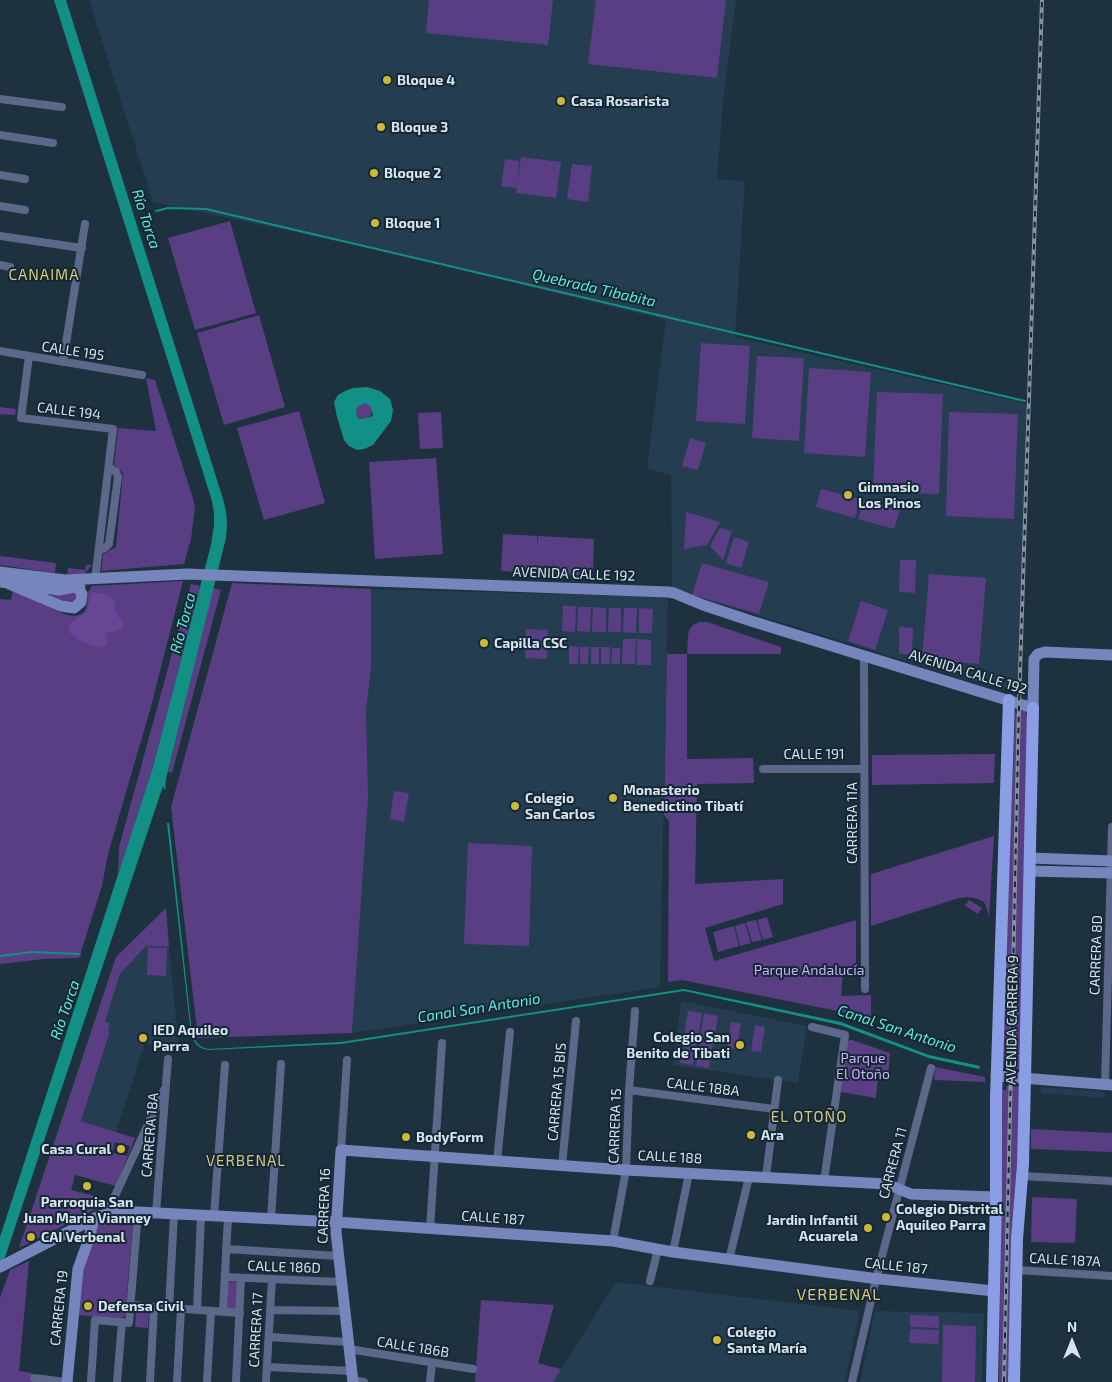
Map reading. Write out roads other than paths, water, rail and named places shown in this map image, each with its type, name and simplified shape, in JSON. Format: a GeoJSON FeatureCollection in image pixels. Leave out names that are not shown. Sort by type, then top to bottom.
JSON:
{"type":"FeatureCollection","features":[{"type":"Feature","properties":{"kind":"main road","name":"AVENIDA CARRERA 9"},"geometry":{"type":"LineString","coordinates":[[992,1382],[996,1197],[996,1076],[1009,700]]}},
{"type":"Feature","properties":{"kind":"main road","name":"AVENIDA CARRERA 9"},"geometry":{"type":"LineString","coordinates":[[1014,1382],[1016,1270],[1022,1176],[1025,1078],[1033,708]]}},
{"type":"Feature","properties":{"kind":"street"},"geometry":{"type":"LineString","coordinates":[[0,99],[62,107]]}},
{"type":"Feature","properties":{"kind":"street"},"geometry":{"type":"LineString","coordinates":[[0,135],[53,143]]}},
{"type":"Feature","properties":{"kind":"street"},"geometry":{"type":"LineString","coordinates":[[0,175],[25,178]]}},
{"type":"Feature","properties":{"kind":"street"},"geometry":{"type":"LineString","coordinates":[[0,206],[25,210]]}},
{"type":"Feature","properties":{"kind":"street"},"geometry":{"type":"LineString","coordinates":[[64,362],[86,224]]}},
{"type":"Feature","properties":{"kind":"street"},"geometry":{"type":"LineString","coordinates":[[0,236],[82,248]]}},
{"type":"Feature","properties":{"kind":"street"},"geometry":{"type":"LineString","coordinates":[[0,265],[10,267]]}},
{"type":"Feature","properties":{"kind":"street","name":"CALLE 195"},"geometry":{"type":"LineString","coordinates":[[0,351],[142,375]]}},
{"type":"Feature","properties":{"kind":"street","name":"CALLE 194"},"geometry":{"type":"LineString","coordinates":[[29,356],[21,418],[114,429],[95,580]]}},
{"type":"Feature","properties":{"kind":"street","name":"AVENIDA CALLE 192"},"geometry":{"type":"LineString","coordinates":[[0,572],[64,580],[199,574],[668,592],[741,618],[1033,708]]}},
{"type":"Feature","properties":{"kind":"street"},"geometry":{"type":"LineString","coordinates":[[4,583],[61,606],[74,608],[81,602],[82,594],[77,587],[64,580]]}},
{"type":"Feature","properties":{"kind":"street","name":"AVENIDA CALLE 192"},"geometry":{"type":"LineString","coordinates":[[4,583],[59,590],[77,587],[95,580]]}},
{"type":"Feature","properties":{"kind":"street","name":"AVENIDA CARRERA 9"},"geometry":{"type":"LineString","coordinates":[[1033,708],[1034,659],[1038,654],[1045,652],[1112,654]]}},
{"type":"Feature","properties":{"kind":"street","name":"CARRERA 11A"},"geometry":{"type":"LineString","coordinates":[[864,656],[864,989]]}},
{"type":"Feature","properties":{"kind":"street","name":"CALLE 191"},"geometry":{"type":"LineString","coordinates":[[763,769],[864,769]]}},
{"type":"Feature","properties":{"kind":"street","name":"CARRERA 8D"},"geometry":{"type":"LineString","coordinates":[[1108,1084],[1112,827]]}},
{"type":"Feature","properties":{"kind":"street"},"geometry":{"type":"LineString","coordinates":[[1030,864],[1112,861]]}},
{"type":"Feature","properties":{"kind":"street"},"geometry":{"type":"LineString","coordinates":[[1030,864],[1111,873]]}},
{"type":"Feature","properties":{"kind":"street","name":"CARRERA 15"},"geometry":{"type":"LineString","coordinates":[[614,1241],[626,1170],[629,1090],[635,1011]]}},
{"type":"Feature","properties":{"kind":"street","name":"CARRERA 15 BIS"},"geometry":{"type":"LineString","coordinates":[[562,1166],[576,1021]]}},
{"type":"Feature","properties":{"kind":"street"},"geometry":{"type":"LineString","coordinates":[[812,1027],[845,1035],[824,1180]]}},
{"type":"Feature","properties":{"kind":"street"},"geometry":{"type":"LineString","coordinates":[[497,1161],[510,1032]]}},
{"type":"Feature","properties":{"kind":"street"},"geometry":{"type":"LineString","coordinates":[[430,1229],[442,1043]]}},
{"type":"Feature","properties":{"kind":"street","name":"CARRERA 18A"},"geometry":{"type":"LineString","coordinates":[[156,1213],[168,1058]]}},
{"type":"Feature","properties":{"kind":"street","name":"CARRERA 16"},"geometry":{"type":"LineString","coordinates":[[347,1060],[336,1222],[348,1345],[355,1379]]}},
{"type":"Feature","properties":{"kind":"street"},"geometry":{"type":"LineString","coordinates":[[271,1219],[281,1064]]}},
{"type":"Feature","properties":{"kind":"street"},"geometry":{"type":"LineString","coordinates":[[214,1216],[225,1065]]}},
{"type":"Feature","properties":{"kind":"street","name":"CARRERA 11"},"geometry":{"type":"LineString","coordinates":[[852,1382],[876,1279],[931,1068]]}},
{"type":"Feature","properties":{"kind":"street"},"geometry":{"type":"LineString","coordinates":[[996,1076],[1108,1084]]}},
{"type":"Feature","properties":{"kind":"street"},"geometry":{"type":"LineString","coordinates":[[766,1177],[778,1080]]}},
{"type":"Feature","properties":{"kind":"street"},"geometry":{"type":"LineString","coordinates":[[107,1213],[166,1085]]}},
{"type":"Feature","properties":{"kind":"street","name":"CALLE 188A"},"geometry":{"type":"LineString","coordinates":[[629,1090],[774,1109]]}},
{"type":"Feature","properties":{"kind":"street","name":"CALLE 188"},"geometry":{"type":"LineString","coordinates":[[341,1150],[626,1170],[887,1184],[905,1192],[918,1195],[996,1197]]}},
{"type":"Feature","properties":{"kind":"street"},"geometry":{"type":"LineString","coordinates":[[673,1252],[689,1173]]}},
{"type":"Feature","properties":{"kind":"street"},"geometry":{"type":"LineString","coordinates":[[1022,1176],[1112,1181]]}},
{"type":"Feature","properties":{"kind":"street"},"geometry":{"type":"LineString","coordinates":[[729,1260],[749,1177]]}},
{"type":"Feature","properties":{"kind":"street","name":"CALLE 187"},"geometry":{"type":"LineString","coordinates":[[4,1265],[94,1219],[107,1213],[118,1211],[336,1222],[614,1241],[729,1260],[876,1279],[994,1291]]}},
{"type":"Feature","properties":{"kind":"street"},"geometry":{"type":"LineString","coordinates":[[118,1382],[126,1323],[131,1306],[138,1212]]}},
{"type":"Feature","properties":{"kind":"street"},"geometry":{"type":"LineString","coordinates":[[170,1308],[174,1214]]}},
{"type":"Feature","properties":{"kind":"street"},"geometry":{"type":"LineString","coordinates":[[197,1310],[201,1216]]}},
{"type":"Feature","properties":{"kind":"street"},"geometry":{"type":"LineString","coordinates":[[223,1311],[228,1217]]}},
{"type":"Feature","properties":{"kind":"street","name":"CARRERA 19"},"geometry":{"type":"LineString","coordinates":[[67,1382],[78,1269],[94,1219]]}},
{"type":"Feature","properties":{"kind":"street"},"geometry":{"type":"LineString","coordinates":[[78,1227],[83,1227],[89,1238]]}},
{"type":"Feature","properties":{"kind":"street"},"geometry":{"type":"LineString","coordinates":[[226,1249],[338,1256]]}},
{"type":"Feature","properties":{"kind":"street"},"geometry":{"type":"LineString","coordinates":[[650,1281],[658,1249]]}},
{"type":"Feature","properties":{"kind":"street","name":"CALLE 187A"},"geometry":{"type":"LineString","coordinates":[[1016,1270],[1112,1276]]}},
{"type":"Feature","properties":{"kind":"street","name":"CALLE 186D"},"geometry":{"type":"LineString","coordinates":[[225,1277],[341,1282]]}},
{"type":"Feature","properties":{"kind":"street"},"geometry":{"type":"LineString","coordinates":[[236,1382],[241,1278]]}},
{"type":"Feature","properties":{"kind":"street","name":"CARRERA 17"},"geometry":{"type":"LineString","coordinates":[[266,1382],[272,1279]]}},
{"type":"Feature","properties":{"kind":"street"},"geometry":{"type":"LineString","coordinates":[[131,1306],[240,1313]]}},
{"type":"Feature","properties":{"kind":"street"},"geometry":{"type":"LineString","coordinates":[[150,1382],[154,1307]]}},
{"type":"Feature","properties":{"kind":"street"},"geometry":{"type":"LineString","coordinates":[[177,1382],[181,1309]]}},
{"type":"Feature","properties":{"kind":"street"},"geometry":{"type":"LineString","coordinates":[[270,1310],[344,1311]]}},
{"type":"Feature","properties":{"kind":"street"},"geometry":{"type":"LineString","coordinates":[[206,1382],[211,1311]]}},
{"type":"Feature","properties":{"kind":"street"},"geometry":{"type":"LineString","coordinates":[[90,1382],[95,1320],[126,1323]]}},
{"type":"Feature","properties":{"kind":"street","name":"CALLE 186B"},"geometry":{"type":"LineString","coordinates":[[269,1337],[348,1345],[432,1363],[474,1369]]}},
{"type":"Feature","properties":{"kind":"street"},"geometry":{"type":"LineString","coordinates":[[430,1382],[432,1363]]}},
{"type":"Feature","properties":{"kind":"street"},"geometry":{"type":"LineString","coordinates":[[267,1367],[355,1379]]}},
{"type":"Feature","properties":{"kind":"street"},"geometry":{"type":"LineString","coordinates":[[34,1378],[67,1382]]}},
{"type":"Feature","properties":{"kind":"waterway","name":"Quebrada Tibabita"},"geometry":{"type":"LineString","coordinates":[[156,211],[168,208],[206,209],[1025,401]]}},
{"type":"Feature","properties":{"kind":"waterway"},"geometry":{"type":"LineString","coordinates":[[0,956],[32,952],[80,954]]}},
{"type":"Feature","properties":{"kind":"railway"},"geometry":{"type":"LineString","coordinates":[[1004,1382],[1019,703],[1042,0]]}},
{"type":"Feature","properties":{"kind":"place","name":"Bloque 4"},"geometry":{"type":"Point","coordinates":[387,80]}},
{"type":"Feature","properties":{"kind":"place","name":"Casa Rosarista"},"geometry":{"type":"Point","coordinates":[561,101]}},
{"type":"Feature","properties":{"kind":"place","name":"Bloque 3"},"geometry":{"type":"Point","coordinates":[381,127]}},
{"type":"Feature","properties":{"kind":"place","name":"Bloque 2"},"geometry":{"type":"Point","coordinates":[374,173]}},
{"type":"Feature","properties":{"kind":"place","name":"Bloque 1"},"geometry":{"type":"Point","coordinates":[375,223]}},
{"type":"Feature","properties":{"kind":"place","name":"Gimnasio Los Pinos"},"geometry":{"type":"Point","coordinates":[848,495]}},
{"type":"Feature","properties":{"kind":"place","name":"Capilla CSC"},"geometry":{"type":"Point","coordinates":[484,643]}},
{"type":"Feature","properties":{"kind":"place","name":"Monasterio Benedictino Tibatí"},"geometry":{"type":"Point","coordinates":[613,798]}},
{"type":"Feature","properties":{"kind":"place","name":"Colegio San Carlos"},"geometry":{"type":"Point","coordinates":[515,806]}},
{"type":"Feature","properties":{"kind":"place","name":"IED Aquileo Parra"},"geometry":{"type":"Point","coordinates":[143,1038]}},
{"type":"Feature","properties":{"kind":"place","name":"Colegio San Benito de Tibati"},"geometry":{"type":"Point","coordinates":[740,1045]}},
{"type":"Feature","properties":{"kind":"place","name":"Ara"},"geometry":{"type":"Point","coordinates":[751,1135]}},
{"type":"Feature","properties":{"kind":"place","name":"BodyForm"},"geometry":{"type":"Point","coordinates":[406,1137]}},
{"type":"Feature","properties":{"kind":"place","name":"Casa Cural"},"geometry":{"type":"Point","coordinates":[121,1149]}},
{"type":"Feature","properties":{"kind":"place","name":"Parroquia San Juan Maria Vianney"},"geometry":{"type":"Point","coordinates":[87,1186]}},
{"type":"Feature","properties":{"kind":"place","name":"Colegio Distrital Aquileo Parra"},"geometry":{"type":"Point","coordinates":[886,1217]}},
{"type":"Feature","properties":{"kind":"place","name":"Jardin Infantil Acuarela"},"geometry":{"type":"Point","coordinates":[868,1228]}},
{"type":"Feature","properties":{"kind":"place","name":"CAI Verbenal"},"geometry":{"type":"Point","coordinates":[31,1237]}},
{"type":"Feature","properties":{"kind":"place","name":"Defensa Civil"},"geometry":{"type":"Point","coordinates":[88,1306]}},
{"type":"Feature","properties":{"kind":"place","name":"Colegio Santa María"},"geometry":{"type":"Point","coordinates":[717,1340]}},
{"type":"Feature","properties":{"kind":"district","name":"CANAIMA"},"geometry":{"type":"Point","coordinates":[44,275]}},
{"type":"Feature","properties":{"kind":"district","name":"EL OTOÑO"},"geometry":{"type":"Point","coordinates":[809,1117]}},
{"type":"Feature","properties":{"kind":"district","name":"VERBENAL"},"geometry":{"type":"Point","coordinates":[246,1161]}},
{"type":"Feature","properties":{"kind":"district","name":"VERBENAL"},"geometry":{"type":"Point","coordinates":[839,1295]}},
{"type":"Feature","properties":{"kind":"water label","name":"Río Torca"},"geometry":{"type":"Point","coordinates":[146,219]}},
{"type":"Feature","properties":{"kind":"water label","name":"Río Torca"},"geometry":{"type":"Point","coordinates":[183,623]}},
{"type":"Feature","properties":{"kind":"water label","name":"Canal San Antonio"},"geometry":{"type":"Point","coordinates":[479,1008]}},
{"type":"Feature","properties":{"kind":"water label","name":"Río Torca"},"geometry":{"type":"Point","coordinates":[65,1010]}},
{"type":"Feature","properties":{"kind":"water label","name":"Canal San Antonio"},"geometry":{"type":"Point","coordinates":[897,1029]}},
{"type":"Feature","properties":{"kind":"park label","name":"Parque Andalucía"},"geometry":{"type":"Point","coordinates":[809,970]}},
{"type":"Feature","properties":{"kind":"park label","name":"Parque El Otoño"},"geometry":{"type":"Point","coordinates":[863,1066]}}]}
